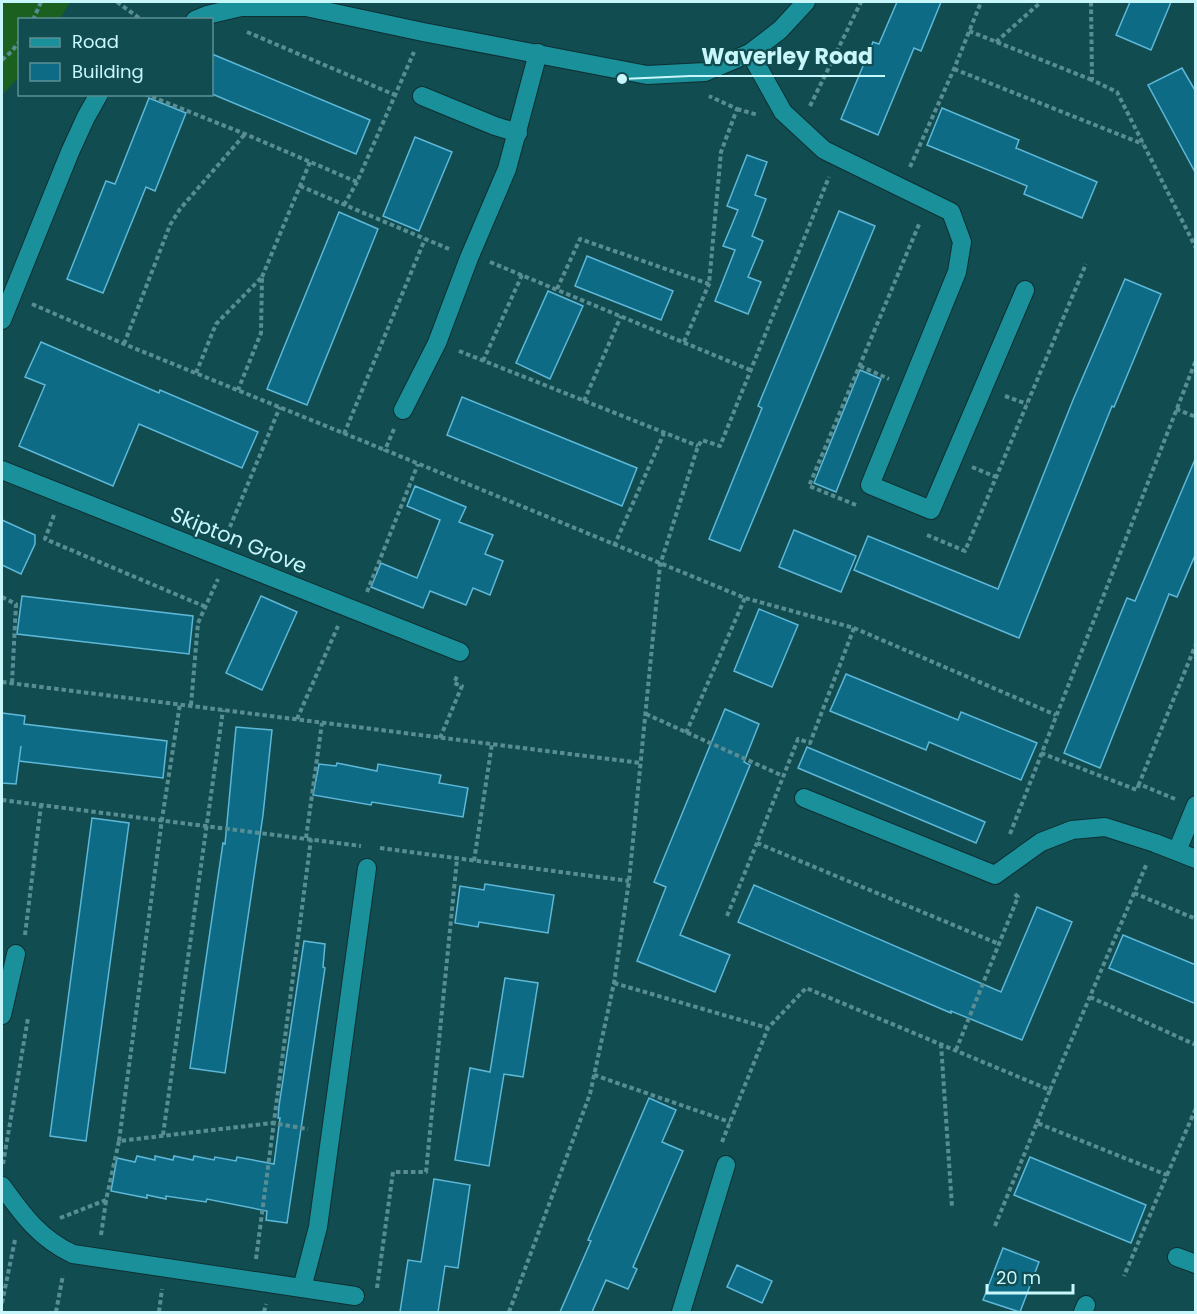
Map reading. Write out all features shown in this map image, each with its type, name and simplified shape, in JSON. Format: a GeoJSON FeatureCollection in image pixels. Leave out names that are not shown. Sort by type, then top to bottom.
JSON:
{"type":"FeatureCollection","features":[{"type":"Feature","properties":{"kind":"street"},"geometry":{"type":"LineString","coordinates":[[201,17],[241,8],[306,7],[647,75],[705,72],[750,53],[780,30],[806,2]]}},
{"type":"Feature","properties":{"kind":"street"},"geometry":{"type":"LineString","coordinates":[[403,410],[437,343],[469,258],[507,169],[538,52]]}},
{"type":"Feature","properties":{"kind":"street"},"geometry":{"type":"LineString","coordinates":[[750,53],[783,112],[824,150],[951,212],[962,242],[957,272],[870,485],[931,510],[1025,290]]}},
{"type":"Feature","properties":{"kind":"street"},"geometry":{"type":"LineString","coordinates":[[2,320],[70,152],[98,96]]}},
{"type":"Feature","properties":{"kind":"street"},"geometry":{"type":"LineString","coordinates":[[422,96],[518,133]]}},
{"type":"Feature","properties":{"kind":"street","name":"Skipton Grove"},"geometry":{"type":"LineString","coordinates":[[2,470],[460,652]]}},
{"type":"Feature","properties":{"kind":"street"},"geometry":{"type":"LineString","coordinates":[[804,798],[995,874],[1041,842],[1072,830],[1105,827],[1196,859]]}},
{"type":"Feature","properties":{"kind":"street"},"geometry":{"type":"LineString","coordinates":[[1177,851],[1195,806]]}},
{"type":"Feature","properties":{"kind":"street"},"geometry":{"type":"LineString","coordinates":[[302,1288],[318,1227],[367,868]]}},
{"type":"Feature","properties":{"kind":"street"},"geometry":{"type":"LineString","coordinates":[[2,1015],[16,954]]}},
{"type":"Feature","properties":{"kind":"street"},"geometry":{"type":"LineString","coordinates":[[681,1312],[726,1165]]}},
{"type":"Feature","properties":{"kind":"street"},"geometry":{"type":"LineString","coordinates":[[2,1186],[34,1228],[67,1251],[355,1296]]}},
{"type":"Feature","properties":{"kind":"street"},"geometry":{"type":"LineString","coordinates":[[1177,1257],[1196,1264]]}},
{"type":"Feature","properties":{"kind":"path"},"geometry":{"type":"LineString","coordinates":[[34,18],[41,2]]}},
{"type":"Feature","properties":{"kind":"path"},"geometry":{"type":"LineString","coordinates":[[117,2],[139,18]]}},
{"type":"Feature","properties":{"kind":"path"},"geometry":{"type":"LineString","coordinates":[[799,127],[861,2]]}},
{"type":"Feature","properties":{"kind":"path"},"geometry":{"type":"LineString","coordinates":[[901,187],[954,69],[981,2]]}},
{"type":"Feature","properties":{"kind":"path"},"geometry":{"type":"LineString","coordinates":[[996,42],[1041,2]]}},
{"type":"Feature","properties":{"kind":"path"},"geometry":{"type":"LineString","coordinates":[[1091,2],[1092,80]]}},
{"type":"Feature","properties":{"kind":"path"},"geometry":{"type":"LineString","coordinates":[[213,22],[395,95]]}},
{"type":"Feature","properties":{"kind":"path"},"geometry":{"type":"LineString","coordinates":[[969,31],[1117,92],[1196,248]]}},
{"type":"Feature","properties":{"kind":"path"},"geometry":{"type":"LineString","coordinates":[[344,205],[357,182],[423,32]]}},
{"type":"Feature","properties":{"kind":"path"},"geometry":{"type":"LineString","coordinates":[[2,60],[18,43]]}},
{"type":"Feature","properties":{"kind":"path"},"geometry":{"type":"LineString","coordinates":[[954,69],[1143,144]]}},
{"type":"Feature","properties":{"kind":"path"},"geometry":{"type":"LineString","coordinates":[[684,342],[709,284],[721,152],[737,109],[706,94]]}},
{"type":"Feature","properties":{"kind":"path"},"geometry":{"type":"LineString","coordinates":[[150,96],[357,182]]}},
{"type":"Feature","properties":{"kind":"path"},"geometry":{"type":"LineString","coordinates":[[124,344],[170,225],[180,209],[245,134]]}},
{"type":"Feature","properties":{"kind":"path"},"geometry":{"type":"LineString","coordinates":[[508,1312],[590,1094],[614,983],[629,881],[660,565],[698,446],[702,440],[720,446],[837,156]]}},
{"type":"Feature","properties":{"kind":"path"},"geometry":{"type":"LineString","coordinates":[[238,390],[261,333],[262,278],[310,162]]}},
{"type":"Feature","properties":{"kind":"path"},"geometry":{"type":"LineString","coordinates":[[300,186],[469,258],[490,262],[750,370]]}},
{"type":"Feature","properties":{"kind":"path"},"geometry":{"type":"LineString","coordinates":[[861,507],[809,486],[929,201]]}},
{"type":"Feature","properties":{"kind":"path"},"geometry":{"type":"LineString","coordinates":[[344,434],[425,239]]}},
{"type":"Feature","properties":{"kind":"path"},"geometry":{"type":"LineString","coordinates":[[557,289],[580,239],[709,284]]}},
{"type":"Feature","properties":{"kind":"path"},"geometry":{"type":"LineString","coordinates":[[924,533],[966,551],[1086,264]]}},
{"type":"Feature","properties":{"kind":"path"},"geometry":{"type":"LineString","coordinates":[[483,361],[522,275]]}},
{"type":"Feature","properties":{"kind":"path"},"geometry":{"type":"LineString","coordinates":[[196,373],[216,324],[262,278]]}},
{"type":"Feature","properties":{"kind":"path"},"geometry":{"type":"LineString","coordinates":[[12,295],[124,344],[660,565],[745,598],[854,628],[1056,715]]}},
{"type":"Feature","properties":{"kind":"path"},"geometry":{"type":"LineString","coordinates":[[584,401],[621,316]]}},
{"type":"Feature","properties":{"kind":"path"},"geometry":{"type":"LineString","coordinates":[[437,343],[698,446]]}},
{"type":"Feature","properties":{"kind":"path"},"geometry":{"type":"LineString","coordinates":[[956,1050],[1018,897],[995,874],[1196,360]]}},
{"type":"Feature","properties":{"kind":"path"},"geometry":{"type":"LineString","coordinates":[[860,366],[909,389]]}},
{"type":"Feature","properties":{"kind":"path"},"geometry":{"type":"LineString","coordinates":[[191,706],[198,623],[206,608],[222,558],[279,407]]}},
{"type":"Feature","properties":{"kind":"path"},"geometry":{"type":"LineString","coordinates":[[1176,409],[1196,417]]}},
{"type":"Feature","properties":{"kind":"path"},"geometry":{"type":"LineString","coordinates":[[385,450],[403,410]]}},
{"type":"Feature","properties":{"kind":"path"},"geometry":{"type":"LineString","coordinates":[[614,546],[664,433]]}},
{"type":"Feature","properties":{"kind":"path"},"geometry":{"type":"LineString","coordinates":[[62,494],[45,539],[206,608]]}},
{"type":"Feature","properties":{"kind":"path"},"geometry":{"type":"LineString","coordinates":[[2,597],[16,604],[12,683]]}},
{"type":"Feature","properties":{"kind":"path"},"geometry":{"type":"LineString","coordinates":[[686,732],[745,598]]}},
{"type":"Feature","properties":{"kind":"path"},"geometry":{"type":"LineString","coordinates":[[1041,753],[1137,790],[1196,645]]}},
{"type":"Feature","properties":{"kind":"path"},"geometry":{"type":"LineString","coordinates":[[440,738],[462,686],[454,683],[467,656],[460,652]]}},
{"type":"Feature","properties":{"kind":"path"},"geometry":{"type":"LineString","coordinates":[[2,682],[641,763]]}},
{"type":"Feature","properties":{"kind":"path"},"geometry":{"type":"LineString","coordinates":[[98,1257],[106,1200],[119,1141],[162,819],[180,705]]}},
{"type":"Feature","properties":{"kind":"path"},"geometry":{"type":"LineString","coordinates":[[163,1136],[223,710]]}},
{"type":"Feature","properties":{"kind":"path"},"geometry":{"type":"LineString","coordinates":[[646,714],[783,776]]}},
{"type":"Feature","properties":{"kind":"path"},"geometry":{"type":"LineString","coordinates":[[253,1280],[322,723]]}},
{"type":"Feature","properties":{"kind":"path"},"geometry":{"type":"LineString","coordinates":[[474,861],[492,744]]}},
{"type":"Feature","properties":{"kind":"path"},"geometry":{"type":"LineString","coordinates":[[1139,784],[1195,806]]}},
{"type":"Feature","properties":{"kind":"path"},"geometry":{"type":"LineString","coordinates":[[2,800],[629,881]]}},
{"type":"Feature","properties":{"kind":"path"},"geometry":{"type":"LineString","coordinates":[[16,954],[24,946],[41,805]]}},
{"type":"Feature","properties":{"kind":"path"},"geometry":{"type":"LineString","coordinates":[[727,916],[757,843]]}},
{"type":"Feature","properties":{"kind":"path"},"geometry":{"type":"LineString","coordinates":[[995,1226],[1155,843]]}},
{"type":"Feature","properties":{"kind":"path"},"geometry":{"type":"LineString","coordinates":[[376,1289],[393,1172],[426,1172],[458,859]]}},
{"type":"Feature","properties":{"kind":"path"},"geometry":{"type":"LineString","coordinates":[[1134,893],[1196,919]]}},
{"type":"Feature","properties":{"kind":"path"},"geometry":{"type":"LineString","coordinates":[[614,983],[768,1028]]}},
{"type":"Feature","properties":{"kind":"path"},"geometry":{"type":"LineString","coordinates":[[726,1165],[717,1154],[768,1028],[806,988],[1050,1090]]}},
{"type":"Feature","properties":{"kind":"path"},"geometry":{"type":"LineString","coordinates":[[1090,997],[1196,1045]]}},
{"type":"Feature","properties":{"kind":"path"},"geometry":{"type":"LineString","coordinates":[[2,1171],[30,1006]]}},
{"type":"Feature","properties":{"kind":"path"},"geometry":{"type":"LineString","coordinates":[[941,1044],[952,1207]]}},
{"type":"Feature","properties":{"kind":"path"},"geometry":{"type":"LineString","coordinates":[[594,1075],[730,1122]]}},
{"type":"Feature","properties":{"kind":"path"},"geometry":{"type":"LineString","coordinates":[[1124,1276],[1196,1108]]}},
{"type":"Feature","properties":{"kind":"path"},"geometry":{"type":"LineString","coordinates":[[119,1141],[272,1122],[331,1132]]}},
{"type":"Feature","properties":{"kind":"path"},"geometry":{"type":"LineString","coordinates":[[1037,1123],[1167,1175]]}},
{"type":"Feature","properties":{"kind":"path"},"geometry":{"type":"LineString","coordinates":[[34,1228],[106,1200]]}},
{"type":"Feature","properties":{"kind":"path"},"geometry":{"type":"LineString","coordinates":[[2,1303],[21,1212]]}},
{"type":"Feature","properties":{"kind":"path"},"geometry":{"type":"LineString","coordinates":[[56,1312],[67,1251]]}},
{"type":"Feature","properties":{"kind":"green space"},"geometry":{"type":"Polygon","coordinates":[[[7,2],[70,2],[61,18],[18,18],[18,78],[2,95],[2,5],[7,2]]]}},
{"type":"Feature","properties":{"kind":"building"},"geometry":{"type":"Polygon","coordinates":[[[897,2],[941,2],[921,51],[914,48],[878,135],[841,119],[873,42],[879,44],[897,2]]]}},
{"type":"Feature","properties":{"kind":"building"},"geometry":{"type":"Polygon","coordinates":[[[1130,2],[1171,2],[1151,50],[1116,35],[1130,2]]]}},
{"type":"Feature","properties":{"kind":"building"},"geometry":{"type":"Polygon","coordinates":[[[213,54],[370,120],[356,154],[213,94],[213,54]]]}},
{"type":"Feature","properties":{"kind":"building"},"geometry":{"type":"Polygon","coordinates":[[[1182,68],[1196,92],[1196,174],[1148,85],[1182,68]]]}},
{"type":"Feature","properties":{"kind":"building"},"geometry":{"type":"Polygon","coordinates":[[[149,98],[186,113],[155,191],[146,187],[103,293],[67,279],[106,181],[115,184],[149,98]]]}},
{"type":"Feature","properties":{"kind":"building"},"geometry":{"type":"Polygon","coordinates":[[[942,108],[1019,140],[1016,148],[1097,182],[1082,218],[1024,194],[1027,186],[927,145],[942,108]]]}},
{"type":"Feature","properties":{"kind":"building"},"geometry":{"type":"Polygon","coordinates":[[[415,137],[452,152],[419,231],[383,216],[415,137]]]}},
{"type":"Feature","properties":{"kind":"building"},"geometry":{"type":"Polygon","coordinates":[[[747,155],[767,162],[755,195],[766,199],[752,236],[763,241],[748,277],[761,282],[748,314],[715,301],[735,250],[723,246],[738,210],[727,206],[747,155]]]}},
{"type":"Feature","properties":{"kind":"building"},"geometry":{"type":"Polygon","coordinates":[[[839,211],[875,226],[740,551],[709,539],[762,408],[758,406],[839,211]]]}},
{"type":"Feature","properties":{"kind":"building"},"geometry":{"type":"Polygon","coordinates":[[[339,212],[378,229],[307,405],[267,389],[339,212]]]}},
{"type":"Feature","properties":{"kind":"building"},"geometry":{"type":"Polygon","coordinates":[[[587,256],[673,291],[661,320],[575,286],[587,256]]]}},
{"type":"Feature","properties":{"kind":"building"},"geometry":{"type":"Polygon","coordinates":[[[1125,279],[1161,294],[1114,407],[1112,406],[1019,638],[854,570],[868,536],[998,589],[1073,400],[1125,279]]]}},
{"type":"Feature","properties":{"kind":"building"},"geometry":{"type":"Polygon","coordinates":[[[548,291],[583,306],[550,379],[516,363],[548,291]]]}},
{"type":"Feature","properties":{"kind":"building"},"geometry":{"type":"Polygon","coordinates":[[[41,342],[159,393],[160,390],[258,432],[242,468],[139,424],[113,486],[19,446],[45,385],[25,377],[41,342]]]}},
{"type":"Feature","properties":{"kind":"building"},"geometry":{"type":"Polygon","coordinates":[[[860,370],[881,379],[836,492],[814,483],[860,370]]]}},
{"type":"Feature","properties":{"kind":"building"},"geometry":{"type":"Polygon","coordinates":[[[462,397],[637,468],[622,506],[447,435],[462,397]]]}},
{"type":"Feature","properties":{"kind":"building"},"geometry":{"type":"Polygon","coordinates":[[[1196,457],[1196,553],[1177,597],[1169,594],[1100,768],[1064,753],[1127,598],[1135,601],[1196,457]]]}},
{"type":"Feature","properties":{"kind":"building"},"geometry":{"type":"Polygon","coordinates":[[[415,486],[466,507],[459,522],[493,535],[485,554],[503,561],[490,595],[473,588],[466,605],[430,591],[423,608],[371,587],[381,563],[417,578],[440,520],[407,506],[415,486]]]}},
{"type":"Feature","properties":{"kind":"building"},"geometry":{"type":"Polygon","coordinates":[[[2,520],[35,535],[35,544],[21,574],[2,565],[2,520]]]}},
{"type":"Feature","properties":{"kind":"building"},"geometry":{"type":"Polygon","coordinates":[[[794,530],[856,556],[841,592],[779,567],[794,530]]]}},
{"type":"Feature","properties":{"kind":"building"},"geometry":{"type":"Polygon","coordinates":[[[22,596],[193,616],[189,654],[17,634],[22,596]]]}},
{"type":"Feature","properties":{"kind":"building"},"geometry":{"type":"Polygon","coordinates":[[[261,596],[297,612],[262,690],[226,673],[261,596]]]}},
{"type":"Feature","properties":{"kind":"building"},"geometry":{"type":"Polygon","coordinates":[[[759,609],[798,625],[772,687],[734,671],[759,609]]]}},
{"type":"Feature","properties":{"kind":"building"},"geometry":{"type":"Polygon","coordinates":[[[846,674],[958,720],[961,712],[1037,743],[1021,780],[929,742],[926,750],[830,711],[846,674]]]}},
{"type":"Feature","properties":{"kind":"building"},"geometry":{"type":"Polygon","coordinates":[[[725,709],[759,724],[744,762],[750,765],[680,935],[730,955],[715,992],[637,961],[666,887],[654,882],[725,709]]]}},
{"type":"Feature","properties":{"kind":"building"},"geometry":{"type":"Polygon","coordinates":[[[2,713],[25,716],[24,724],[167,741],[163,778],[19,761],[16,784],[2,783],[2,713]]]}},
{"type":"Feature","properties":{"kind":"building"},"geometry":{"type":"Polygon","coordinates":[[[236,727],[272,730],[263,815],[225,1073],[190,1068],[223,843],[225,844],[236,727]]]}},
{"type":"Feature","properties":{"kind":"building"},"geometry":{"type":"Polygon","coordinates":[[[807,747],[985,822],[976,843],[798,768],[807,747]]]}},
{"type":"Feature","properties":{"kind":"building"},"geometry":{"type":"Polygon","coordinates":[[[337,763],[377,771],[378,764],[441,775],[439,783],[468,788],[463,817],[313,795],[319,764],[336,766],[337,763]]]}},
{"type":"Feature","properties":{"kind":"building"},"geometry":{"type":"Polygon","coordinates":[[[92,818],[129,823],[86,1141],[50,1136],[92,818]]]}},
{"type":"Feature","properties":{"kind":"building"},"geometry":{"type":"Polygon","coordinates":[[[485,884],[554,895],[548,933],[479,922],[478,927],[455,923],[460,886],[484,890],[485,884]]]}},
{"type":"Feature","properties":{"kind":"building"},"geometry":{"type":"Polygon","coordinates":[[[754,885],[1001,992],[1037,907],[1072,922],[1022,1040],[951,1011],[951,1013],[738,922],[754,885]]]}},
{"type":"Feature","properties":{"kind":"building"},"geometry":{"type":"Polygon","coordinates":[[[1123,935],[1196,965],[1196,1004],[1109,968],[1123,935]]]}},
{"type":"Feature","properties":{"kind":"building"},"geometry":{"type":"Polygon","coordinates":[[[304,941],[325,944],[323,967],[325,968],[287,1223],[266,1220],[267,1211],[207,1199],[206,1202],[166,1196],[166,1199],[147,1195],[147,1198],[111,1191],[117,1158],[135,1162],[137,1156],[155,1160],[155,1156],[173,1160],[174,1156],[193,1160],[194,1156],[236,1161],[237,1157],[274,1164],[280,1118],[278,1118],[279,1106],[304,941]]]}},
{"type":"Feature","properties":{"kind":"building"},"geometry":{"type":"Polygon","coordinates":[[[505,978],[538,983],[523,1077],[504,1074],[489,1166],[455,1160],[470,1068],[490,1072],[505,978]]]}},
{"type":"Feature","properties":{"kind":"building"},"geometry":{"type":"Polygon","coordinates":[[[649,1098],[676,1110],[662,1142],[683,1151],[633,1267],[637,1269],[628,1289],[606,1280],[592,1312],[560,1312],[591,1241],[588,1240],[649,1098]]]}},
{"type":"Feature","properties":{"kind":"building"},"geometry":{"type":"Polygon","coordinates":[[[1030,1157],[1146,1205],[1131,1243],[1014,1195],[1030,1157]]]}},
{"type":"Feature","properties":{"kind":"building"},"geometry":{"type":"Polygon","coordinates":[[[434,1179],[470,1185],[458,1268],[445,1266],[438,1312],[400,1312],[408,1260],[421,1262],[434,1179]]]}},
{"type":"Feature","properties":{"kind":"building"},"geometry":{"type":"Polygon","coordinates":[[[1003,1248],[1039,1262],[1020,1312],[983,1300],[1003,1248]]]}},
{"type":"Feature","properties":{"kind":"building"},"geometry":{"type":"Polygon","coordinates":[[[737,1265],[772,1281],[762,1303],[727,1287],[737,1265]]]}},
{"type":"Feature","properties":{"kind":"place","name":"Waverley Road"},"geometry":{"type":"Point","coordinates":[622,79]}}]}
